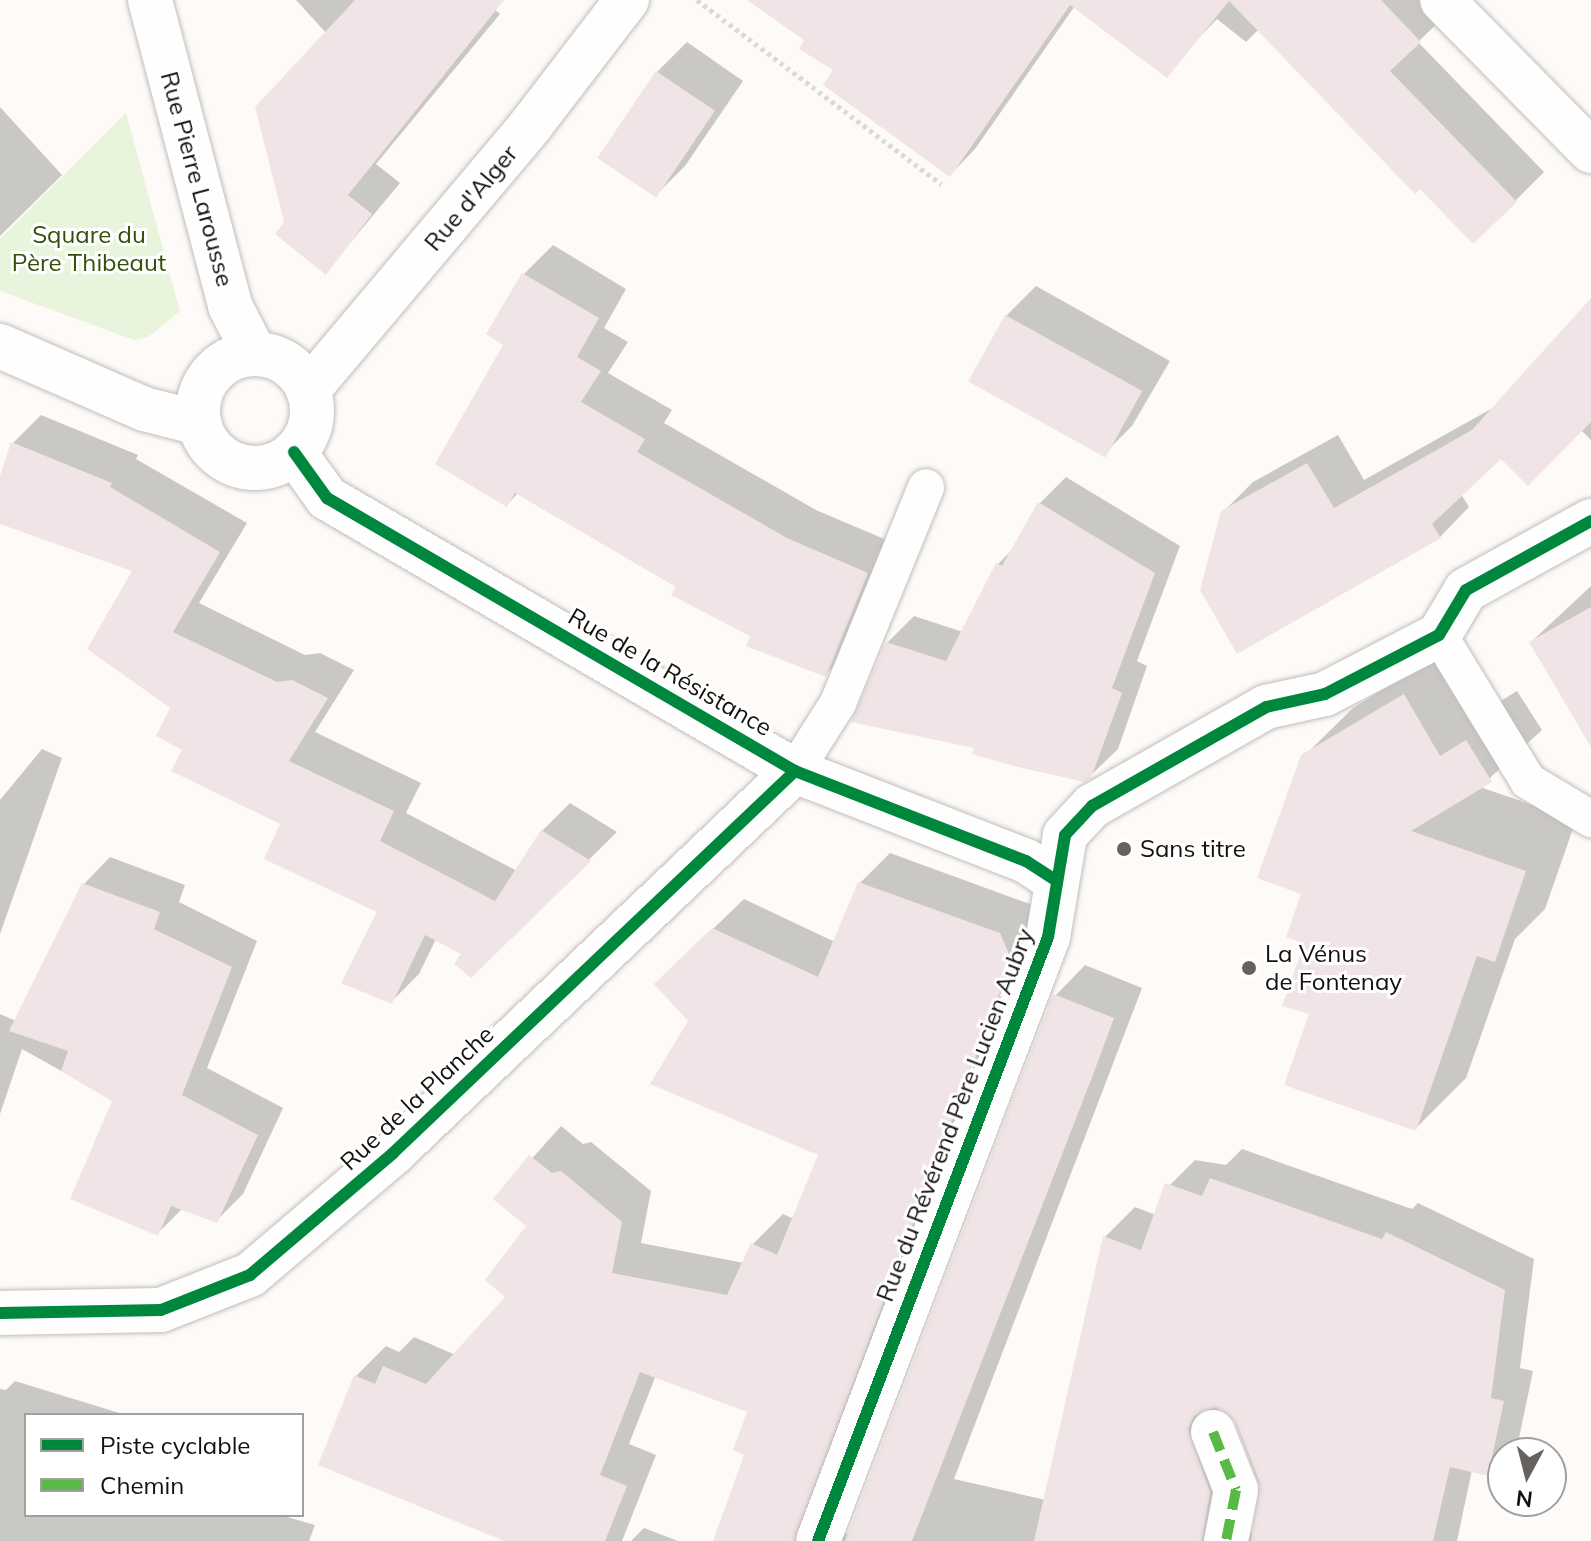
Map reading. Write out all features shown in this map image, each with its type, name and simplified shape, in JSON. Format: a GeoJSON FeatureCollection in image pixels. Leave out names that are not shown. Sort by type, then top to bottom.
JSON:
{"type":"FeatureCollection","features":[{"type":"Feature","properties":{"kind":"street","name":"Rue Pierre Larousse"},"geometry":{"type":"LineString","coordinates":[[150,0],[230,306],[255,354]]}},
{"type":"Feature","properties":{"kind":"street","name":"Rue d'Alger"},"geometry":{"type":"LineString","coordinates":[[308,390],[531,125],[627,0]]}},
{"type":"Feature","properties":{"kind":"street"},"geometry":{"type":"LineString","coordinates":[[1442,0],[1591,151]]}},
{"type":"Feature","properties":{"kind":"street"},"geometry":{"type":"LineString","coordinates":[[0,346],[144,409],[199,423]]}},
{"type":"Feature","properties":{"kind":"street"},"geometry":{"type":"LineString","coordinates":[[255,354],[287,363],[308,390],[311,423],[294,452],[264,468],[246,468],[216,453],[199,423],[198,406],[210,375],[238,356],[255,354]]}},
{"type":"Feature","properties":{"kind":"street","name":"Rue de la Résistance"},"geometry":{"type":"LineString","coordinates":[[294,452],[327,498],[795,771],[1026,861],[1055,880]]}},
{"type":"Feature","properties":{"kind":"street"},"geometry":{"type":"LineString","coordinates":[[1439,635],[1466,590],[1591,521]]}},
{"type":"Feature","properties":{"kind":"street","name":"Rue du Révérend Père Lucien Aubry"},"geometry":{"type":"LineString","coordinates":[[818,1541],[1048,937],[1055,880],[1065,835],[1092,806],[1266,707],[1325,694],[1439,635]]}},
{"type":"Feature","properties":{"kind":"street","name":"Rue de la Planche"},"geometry":{"type":"LineString","coordinates":[[0,1313],[161,1310],[250,1275],[392,1154],[795,771]]}},
{"type":"Feature","properties":{"kind":"street"},"geometry":{"type":"LineString","coordinates":[[1213,1432],[1236,1490],[1226,1541]]}},
{"type":"Feature","properties":{"kind":"lane"},"geometry":{"type":"LineString","coordinates":[[795,771],[838,703],[926,487]]}},
{"type":"Feature","properties":{"kind":"lane"},"geometry":{"type":"LineString","coordinates":[[1439,635],[1528,781],[1591,819]]}},
{"type":"Feature","properties":{"kind":"path"},"geometry":{"type":"LineString","coordinates":[[697,0],[941,184]]}},
{"type":"Feature","properties":{"kind":"green space","name":"Square du Père Thibeaut"},"geometry":{"type":"Polygon","coordinates":[[[126,113],[180,311],[148,337],[134,340],[0,291],[0,239],[126,113]]]}},
{"type":"Feature","properties":{"kind":"building"},"geometry":{"type":"Polygon","coordinates":[[[355,0],[504,0],[348,195],[372,214],[326,275],[275,234],[284,222],[255,107],[355,0]]]}},
{"type":"Feature","properties":{"kind":"building"},"geometry":{"type":"Polygon","coordinates":[[[747,0],[1381,0],[1421,42],[1390,71],[1517,202],[1473,244],[1420,189],[1415,194],[1229,1],[1167,78],[1070,5],[950,177],[823,85],[833,70],[799,49],[804,40],[747,0]]]}},
{"type":"Feature","properties":{"kind":"building"},"geometry":{"type":"Polygon","coordinates":[[[656,71],[715,111],[656,198],[597,158],[656,71]]]}},
{"type":"Feature","properties":{"kind":"building"},"geometry":{"type":"Polygon","coordinates":[[[522,273],[599,318],[577,357],[601,371],[581,402],[645,439],[637,452],[787,538],[868,573],[826,677],[746,646],[750,636],[671,595],[676,587],[515,493],[507,507],[435,464],[503,345],[486,334],[522,273]]]}},
{"type":"Feature","properties":{"kind":"building"},"geometry":{"type":"Polygon","coordinates":[[[1591,298],[1591,422],[1528,486],[1501,459],[1432,524],[1441,538],[1237,654],[1200,590],[1221,511],[1307,463],[1334,508],[1472,430],[1591,298]]]}},
{"type":"Feature","properties":{"kind":"building"},"geometry":{"type":"Polygon","coordinates":[[[1005,315],[1142,391],[1105,458],[968,381],[1005,315]]]}},
{"type":"Feature","properties":{"kind":"building"},"geometry":{"type":"Polygon","coordinates":[[[11,442],[112,483],[110,487],[220,552],[173,632],[277,682],[292,680],[328,698],[289,761],[394,811],[380,841],[495,901],[541,830],[591,861],[471,978],[454,964],[461,954],[425,935],[392,1004],[341,983],[377,912],[264,859],[280,824],[171,771],[182,750],[156,736],[170,708],[87,649],[132,571],[0,524],[0,476],[11,442]]]}},
{"type":"Feature","properties":{"kind":"building"},"geometry":{"type":"Polygon","coordinates":[[[1038,502],[1155,573],[1112,688],[1122,693],[1091,778],[1084,782],[1014,766],[972,754],[974,748],[851,722],[886,642],[946,661],[996,563],[1002,566],[1038,502]]]}},
{"type":"Feature","properties":{"kind":"building"},"geometry":{"type":"Polygon","coordinates":[[[1591,607],[1591,747],[1529,642],[1591,607]]]}},
{"type":"Feature","properties":{"kind":"building"},"geometry":{"type":"Polygon","coordinates":[[[1404,694],[1440,756],[1466,740],[1492,782],[1411,831],[1526,871],[1495,962],[1477,956],[1416,1131],[1284,1085],[1309,1014],[1282,1006],[1304,944],[1286,937],[1301,894],[1257,878],[1301,755],[1404,694]]]}},
{"type":"Feature","properties":{"kind":"building"},"geometry":{"type":"Polygon","coordinates":[[[858,882],[1000,933],[1012,961],[794,1541],[713,1541],[744,1455],[733,1450],[747,1412],[640,1372],[600,1475],[627,1486],[605,1541],[504,1541],[318,1465],[354,1375],[375,1384],[383,1366],[426,1384],[505,1297],[485,1280],[526,1226],[493,1199],[529,1155],[552,1173],[561,1171],[622,1222],[612,1273],[727,1295],[751,1243],[777,1255],[818,1155],[650,1084],[688,1021],[654,984],[712,928],[818,977],[858,882]]]}},
{"type":"Feature","properties":{"kind":"building"},"geometry":{"type":"Polygon","coordinates":[[[82,883],[160,912],[154,929],[232,967],[182,1095],[258,1135],[217,1223],[171,1206],[158,1236],[70,1199],[112,1101],[61,1071],[68,1051],[9,1031],[82,883]]]}},
{"type":"Feature","properties":{"kind":"building"},"geometry":{"type":"Polygon","coordinates":[[[1053,994],[1114,1018],[1094,1072],[912,1541],[845,1541],[1053,994]]]}},
{"type":"Feature","properties":{"kind":"building"},"geometry":{"type":"Polygon","coordinates":[[[1210,1178],[1382,1239],[1386,1232],[1505,1290],[1491,1398],[1504,1401],[1496,1437],[1487,1437],[1487,1476],[1450,1467],[1433,1541],[1251,1541],[1259,1481],[1236,1422],[1216,1407],[1194,1416],[1188,1429],[1210,1492],[1202,1541],[1034,1541],[1103,1236],[1141,1250],[1165,1183],[1202,1196],[1210,1178]]]}},
{"type":"Feature","properties":{"kind":"marked path"},"geometry":{"type":"LineString","coordinates":[[1213,1432],[1236,1490],[1226,1541]]}},
{"type":"Feature","properties":{"kind":"cycle path"},"geometry":{"type":"LineString","coordinates":[[294,452],[327,498],[795,771],[1026,861],[1055,880]]}},
{"type":"Feature","properties":{"kind":"cycle path"},"geometry":{"type":"LineString","coordinates":[[818,1541],[1048,937],[1065,835],[1092,806],[1266,707],[1325,694],[1439,635],[1466,590],[1591,521]]}},
{"type":"Feature","properties":{"kind":"cycle path"},"geometry":{"type":"LineString","coordinates":[[0,1313],[161,1310],[250,1275],[392,1154],[795,771]]}},
{"type":"Feature","properties":{"kind":"place","name":"Sans titre"},"geometry":{"type":"Point","coordinates":[1124,849]}},
{"type":"Feature","properties":{"kind":"place","name":"La Vénus de Fontenay"},"geometry":{"type":"Point","coordinates":[1249,968]}}]}
